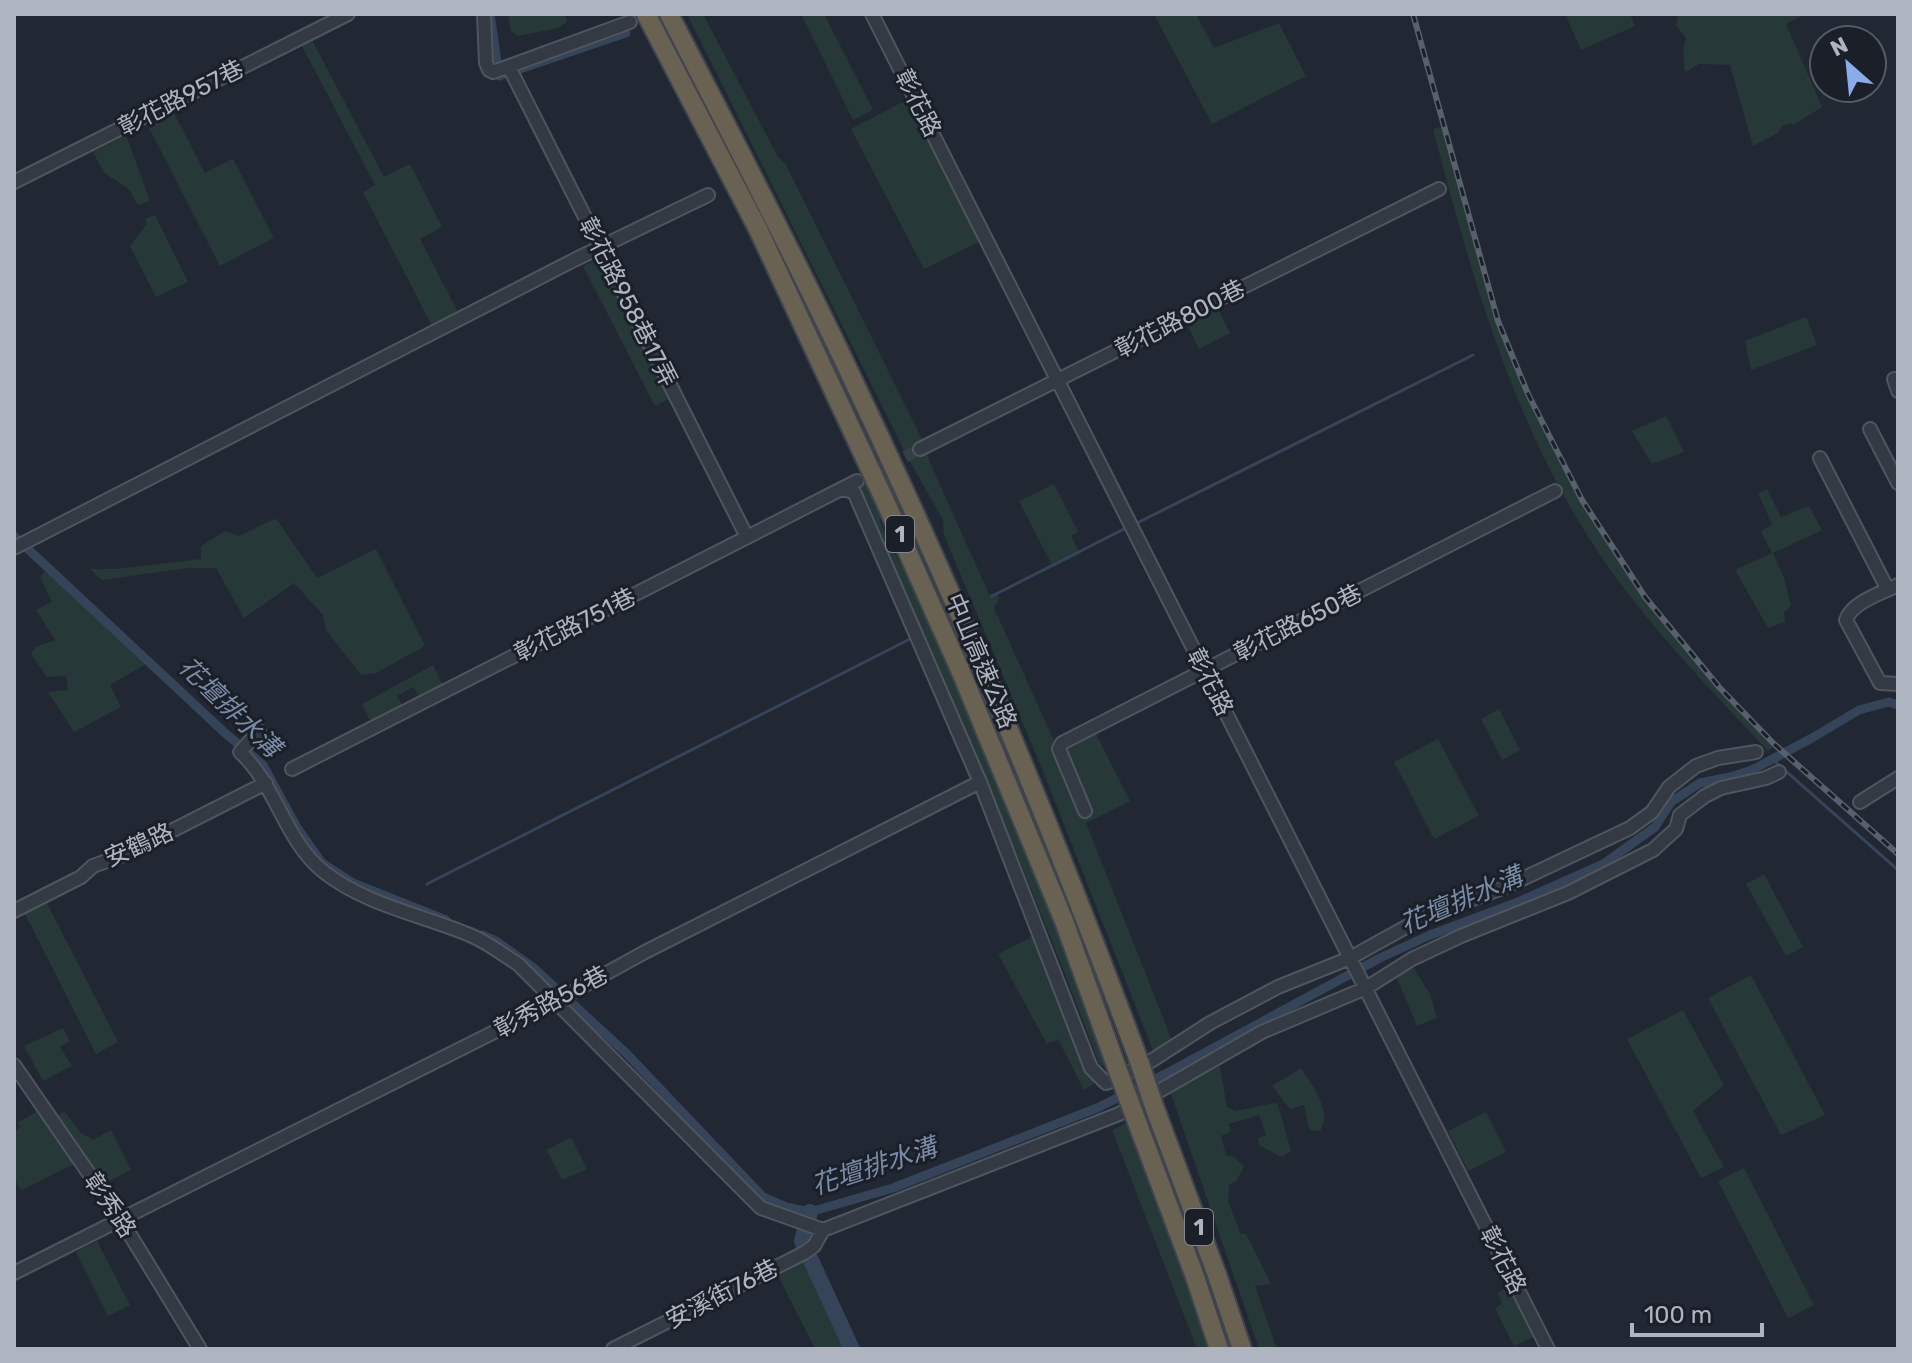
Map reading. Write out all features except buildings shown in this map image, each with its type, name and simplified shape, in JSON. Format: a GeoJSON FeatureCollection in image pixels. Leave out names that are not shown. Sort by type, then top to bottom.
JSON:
{"type":"FeatureCollection","features":[{"type":"Feature","properties":{"kind":"highway","name":"中山高速公路"},"geometry":{"type":"LineString","coordinates":[[669,14],[843,358],[940,569],[1065,866],[1242,1349]]}},
{"type":"Feature","properties":{"kind":"highway","name":"中山高速公路"},"geometry":{"type":"LineString","coordinates":[[638,18],[758,229],[961,672],[1064,921],[1111,1078],[1134,1114],[1219,1349]]}},
{"type":"Feature","properties":{"kind":"street","name":"彰花路957巷"},"geometry":{"type":"LineString","coordinates":[[14,182],[348,14]]}},
{"type":"Feature","properties":{"kind":"street"},"geometry":{"type":"LineString","coordinates":[[484,14],[486,63],[493,72],[638,18]]}},
{"type":"Feature","properties":{"kind":"street","name":"彰花路"},"geometry":{"type":"LineString","coordinates":[[872,14],[1548,1349]]}},
{"type":"Feature","properties":{"kind":"street","name":"彰花路958巷17弄"},"geometry":{"type":"LineString","coordinates":[[509,67],[747,537]]}},
{"type":"Feature","properties":{"kind":"street","name":"彰花路800巷"},"geometry":{"type":"LineString","coordinates":[[920,449],[1439,189]]}},
{"type":"Feature","properties":{"kind":"street"},"geometry":{"type":"LineString","coordinates":[[14,548],[708,195]]}},
{"type":"Feature","properties":{"kind":"street"},"geometry":{"type":"LineString","coordinates":[[1870,429],[1898,483]]}},
{"type":"Feature","properties":{"kind":"street"},"geometry":{"type":"LineString","coordinates":[[1820,458],[1893,588],[1849,612],[1846,620],[1880,683],[1898,684]]}},
{"type":"Feature","properties":{"kind":"street","name":"彰花路751巷"},"geometry":{"type":"LineString","coordinates":[[292,769],[857,481]]}},
{"type":"Feature","properties":{"kind":"street"},"geometry":{"type":"LineString","coordinates":[[842,489],[854,492],[980,782],[1091,1068],[1111,1078],[1151,1061],[1210,1023],[1278,987],[1352,960],[1424,917],[1505,887],[1630,828],[1652,812],[1669,787],[1696,766],[1718,758],[1756,752]]}},
{"type":"Feature","properties":{"kind":"street","name":"彰花路650巷"},"geometry":{"type":"LineString","coordinates":[[1085,811],[1059,749],[1062,743],[1555,491]]}},
{"type":"Feature","properties":{"kind":"street"},"geometry":{"type":"LineString","coordinates":[[259,731],[240,752],[266,783],[286,827],[322,870],[363,896],[474,936],[518,964],[761,1208],[823,1230],[1119,1114],[1262,1032],[1461,936],[1568,893],[1653,850],[1676,829],[1680,815],[1713,792],[1779,772]]}},
{"type":"Feature","properties":{"kind":"street"},"geometry":{"type":"LineString","coordinates":[[1860,802],[1898,778]]}},
{"type":"Feature","properties":{"kind":"street","name":"彰秀路56巷"},"geometry":{"type":"LineString","coordinates":[[14,1273],[556,1001],[645,952],[980,782]]}},
{"type":"Feature","properties":{"kind":"street","name":"安鶴路"},"geometry":{"type":"LineString","coordinates":[[14,911],[81,877],[93,866],[126,854],[266,783]]}},
{"type":"Feature","properties":{"kind":"street","name":"彰秀路"},"geometry":{"type":"LineString","coordinates":[[14,1065],[121,1220],[200,1349]]}},
{"type":"Feature","properties":{"kind":"street","name":"安溪街76巷"},"geometry":{"type":"LineString","coordinates":[[613,1349],[804,1253],[814,1246],[823,1230]]}},
{"type":"Feature","properties":{"kind":"shaded area"},"geometry":{"type":"Polygon","coordinates":[[[508,14],[565,14],[567,22],[558,28],[518,36],[511,31],[508,14]]]}},
{"type":"Feature","properties":{"kind":"shaded area"},"geometry":{"type":"Polygon","coordinates":[[[687,14],[703,14],[778,157],[785,163],[922,439],[989,594],[997,595],[999,599],[994,608],[1059,752],[1096,734],[1130,801],[1086,823],[1173,1043],[1154,1053],[1045,776],[944,535],[943,520],[907,456],[687,14]]]}},
{"type":"Feature","properties":{"kind":"shaded area"},"geometry":{"type":"Polygon","coordinates":[[[801,14],[824,14],[873,110],[853,120],[801,14]]]}},
{"type":"Feature","properties":{"kind":"shaded area"},"geometry":{"type":"Polygon","coordinates":[[[1154,14],[1196,14],[1214,48],[1279,23],[1306,76],[1212,124],[1154,14]]]}},
{"type":"Feature","properties":{"kind":"shaded area"},"geometry":{"type":"Polygon","coordinates":[[[1565,14],[1630,14],[1635,26],[1581,50],[1565,14]]]}},
{"type":"Feature","properties":{"kind":"shaded area"},"geometry":{"type":"Polygon","coordinates":[[[1678,14],[1805,14],[1786,24],[1808,75],[1808,104],[1821,104],[1822,107],[1793,125],[1782,126],[1778,133],[1753,146],[1730,65],[1699,64],[1685,72],[1683,49],[1686,38],[1676,26],[1678,14]]]}},
{"type":"Feature","properties":{"kind":"shaded area"},"geometry":{"type":"Polygon","coordinates":[[[312,40],[384,177],[410,164],[442,227],[420,239],[461,318],[435,332],[363,192],[375,185],[302,46],[312,40]]]}},
{"type":"Feature","properties":{"kind":"shaded area"},"geometry":{"type":"Polygon","coordinates":[[[908,99],[914,100],[984,239],[924,269],[851,129],[908,99]]]}},
{"type":"Feature","properties":{"kind":"shaded area"},"geometry":{"type":"Polygon","coordinates":[[[173,111],[205,173],[233,159],[274,238],[220,266],[147,124],[173,111]]]}},
{"type":"Feature","properties":{"kind":"shaded area"},"geometry":{"type":"Polygon","coordinates":[[[1442,127],[1503,332],[1537,416],[1564,469],[1624,566],[1694,657],[1773,747],[1768,751],[1640,609],[1587,535],[1556,482],[1506,368],[1466,250],[1433,129],[1442,127]]]}},
{"type":"Feature","properties":{"kind":"shaded area"},"geometry":{"type":"Polygon","coordinates":[[[126,135],[150,201],[138,205],[129,189],[104,173],[93,152],[126,135]]]}},
{"type":"Feature","properties":{"kind":"shaded area"},"geometry":{"type":"Polygon","coordinates":[[[155,215],[188,282],[156,297],[130,246],[147,224],[145,219],[155,215]]]}},
{"type":"Feature","properties":{"kind":"shaded area"},"geometry":{"type":"Polygon","coordinates":[[[612,252],[683,392],[655,406],[583,266],[612,252]]]}},
{"type":"Feature","properties":{"kind":"shaded area"},"geometry":{"type":"Polygon","coordinates":[[[1218,308],[1230,333],[1199,349],[1187,324],[1218,308]]]}},
{"type":"Feature","properties":{"kind":"shaded area"},"geometry":{"type":"Polygon","coordinates":[[[1806,317],[1817,345],[1751,370],[1745,341],[1806,317]]]}},
{"type":"Feature","properties":{"kind":"shaded area"},"geometry":{"type":"Polygon","coordinates":[[[1666,416],[1684,452],[1652,464],[1632,431],[1666,416]]]}},
{"type":"Feature","properties":{"kind":"shaded area"},"geometry":{"type":"Polygon","coordinates":[[[867,482],[881,509],[880,522],[898,560],[915,582],[1033,862],[1111,1064],[1100,1066],[986,780],[868,512],[862,486],[867,482]]]}},
{"type":"Feature","properties":{"kind":"shaded area"},"geometry":{"type":"Polygon","coordinates":[[[1054,484],[1078,532],[1071,536],[1080,554],[1053,567],[1019,501],[1054,484]]]}},
{"type":"Feature","properties":{"kind":"shaded area"},"geometry":{"type":"Polygon","coordinates":[[[1767,489],[1781,517],[1809,506],[1822,530],[1773,553],[1791,606],[1784,612],[1785,622],[1768,628],[1735,570],[1772,553],[1761,531],[1772,524],[1758,493],[1767,489]]]}},
{"type":"Feature","properties":{"kind":"shaded area"},"geometry":{"type":"Polygon","coordinates":[[[274,519],[317,578],[376,549],[425,646],[376,673],[361,675],[326,630],[323,615],[294,583],[244,618],[216,568],[187,568],[102,580],[90,569],[117,569],[201,559],[201,546],[225,531],[239,536],[274,519]]]}},
{"type":"Feature","properties":{"kind":"shaded area"},"geometry":{"type":"Polygon","coordinates":[[[49,567],[153,660],[110,685],[121,707],[74,732],[48,692],[68,690],[66,676],[47,677],[31,654],[36,647],[55,640],[36,610],[52,602],[40,577],[49,567]]]}},
{"type":"Feature","properties":{"kind":"shaded area"},"geometry":{"type":"Polygon","coordinates":[[[433,665],[445,690],[421,701],[413,687],[397,696],[404,708],[372,724],[362,704],[433,665]]]}},
{"type":"Feature","properties":{"kind":"shaded area"},"geometry":{"type":"Polygon","coordinates":[[[1499,709],[1520,750],[1502,760],[1481,719],[1499,709]]]}},
{"type":"Feature","properties":{"kind":"shaded area"},"geometry":{"type":"Polygon","coordinates":[[[1438,739],[1479,816],[1434,839],[1394,762],[1438,739]]]}},
{"type":"Feature","properties":{"kind":"shaded area"},"geometry":{"type":"Polygon","coordinates":[[[1764,874],[1803,947],[1786,956],[1746,884],[1764,874]]]}},
{"type":"Feature","properties":{"kind":"shaded area"},"geometry":{"type":"Polygon","coordinates":[[[47,903],[118,1042],[96,1054],[25,914],[47,903]]]}},
{"type":"Feature","properties":{"kind":"shaded area"},"geometry":{"type":"Polygon","coordinates":[[[1044,931],[1092,1052],[1098,1081],[1084,1090],[1058,1039],[1047,1044],[998,954],[1044,931]]]}},
{"type":"Feature","properties":{"kind":"shaded area"},"geometry":{"type":"Polygon","coordinates":[[[1414,968],[1430,994],[1437,1018],[1417,1026],[1396,976],[1414,968]]]}},
{"type":"Feature","properties":{"kind":"shaded area"},"geometry":{"type":"Polygon","coordinates":[[[1751,975],[1825,1115],[1781,1135],[1708,998],[1751,975]]]}},
{"type":"Feature","properties":{"kind":"shaded area"},"geometry":{"type":"Polygon","coordinates":[[[1683,1010],[1724,1085],[1693,1111],[1724,1167],[1701,1178],[1627,1039],[1683,1010]]]}},
{"type":"Feature","properties":{"kind":"shaded area"},"geometry":{"type":"Polygon","coordinates":[[[63,1028],[70,1041],[60,1047],[72,1066],[43,1081],[24,1046],[63,1028]]]}},
{"type":"Feature","properties":{"kind":"shaded area"},"geometry":{"type":"Polygon","coordinates":[[[1220,1066],[1227,1107],[1236,1111],[1275,1103],[1278,1105],[1291,1151],[1282,1157],[1260,1146],[1258,1138],[1266,1135],[1259,1115],[1229,1124],[1231,1131],[1221,1136],[1226,1155],[1235,1157],[1244,1167],[1236,1181],[1229,1185],[1228,1200],[1240,1233],[1246,1234],[1271,1284],[1255,1286],[1277,1349],[1259,1349],[1170,1091],[1220,1066]]]}},
{"type":"Feature","properties":{"kind":"shaded area"},"geometry":{"type":"Polygon","coordinates":[[[1301,1068],[1323,1107],[1320,1131],[1309,1130],[1304,1105],[1290,1109],[1272,1086],[1301,1068]]]}},
{"type":"Feature","properties":{"kind":"shaded area"},"geometry":{"type":"Polygon","coordinates":[[[38,1111],[74,1164],[21,1190],[14,1178],[14,1132],[20,1128],[18,1122],[38,1111]]]}},
{"type":"Feature","properties":{"kind":"shaded area"},"geometry":{"type":"Polygon","coordinates":[[[64,1111],[81,1133],[93,1140],[111,1130],[131,1170],[100,1186],[53,1119],[64,1111]]]}},
{"type":"Feature","properties":{"kind":"shaded area"},"geometry":{"type":"Polygon","coordinates":[[[1486,1112],[1506,1152],[1468,1171],[1448,1131],[1486,1112]]]}},
{"type":"Feature","properties":{"kind":"shaded area"},"geometry":{"type":"Polygon","coordinates":[[[1130,1121],[1210,1349],[1197,1349],[1112,1130],[1130,1121]]]}},
{"type":"Feature","properties":{"kind":"shaded area"},"geometry":{"type":"Polygon","coordinates":[[[571,1137],[587,1169],[562,1180],[547,1150],[571,1137]]]}},
{"type":"Feature","properties":{"kind":"shaded area"},"geometry":{"type":"Polygon","coordinates":[[[1744,1168],[1814,1305],[1788,1318],[1718,1181],[1744,1168]]]}},
{"type":"Feature","properties":{"kind":"shaded area"},"geometry":{"type":"Polygon","coordinates":[[[97,1241],[130,1305],[108,1316],[76,1252],[97,1241]]]}},
{"type":"Feature","properties":{"kind":"shaded area"},"geometry":{"type":"Polygon","coordinates":[[[806,1259],[852,1349],[815,1349],[777,1274],[806,1259]]]}},
{"type":"Feature","properties":{"kind":"shaded area"},"geometry":{"type":"Polygon","coordinates":[[[1513,1285],[1540,1334],[1514,1346],[1495,1308],[1502,1304],[1497,1293],[1513,1285]]]}},
{"type":"Feature","properties":{"kind":"waterway"},"geometry":{"type":"LineString","coordinates":[[490,14],[499,76],[626,33]]}},
{"type":"Feature","properties":{"kind":"waterway"},"geometry":{"type":"LineString","coordinates":[[1135,524],[1473,355]]}},
{"type":"Feature","properties":{"kind":"waterway"},"geometry":{"type":"LineString","coordinates":[[992,596],[1128,527]]}},
{"type":"Feature","properties":{"kind":"waterway","name":"花壇排水溝"},"geometry":{"type":"LineString","coordinates":[[14,536],[263,765],[296,826],[322,863],[353,883],[446,920]]}},
{"type":"Feature","properties":{"kind":"waterway"},"geometry":{"type":"LineString","coordinates":[[427,884],[912,638]]}},
{"type":"Feature","properties":{"kind":"waterway","name":"花壇排水溝"},"geometry":{"type":"LineString","coordinates":[[482,935],[496,941],[535,969],[626,1053],[763,1197],[786,1207],[810,1212],[893,1188],[1097,1108],[1380,958],[1605,863],[1655,827],[1671,802],[1700,783],[1752,770],[1859,710],[1889,702],[1898,705]]}},
{"type":"Feature","properties":{"kind":"waterway"},"geometry":{"type":"LineString","coordinates":[[1772,759],[1898,870]]}},
{"type":"Feature","properties":{"kind":"waterway"},"geometry":{"type":"LineString","coordinates":[[810,1212],[802,1241],[852,1349]]}},
{"type":"Feature","properties":{"kind":"tunnel"},"geometry":{"type":"LineString","coordinates":[[857,481],[920,449]]}},
{"type":"Feature","properties":{"kind":"railway"},"geometry":{"type":"LineString","coordinates":[[1413,14],[1498,321],[1528,394],[1582,500],[1645,597],[1719,687],[1774,744],[1898,854]]}}]}
